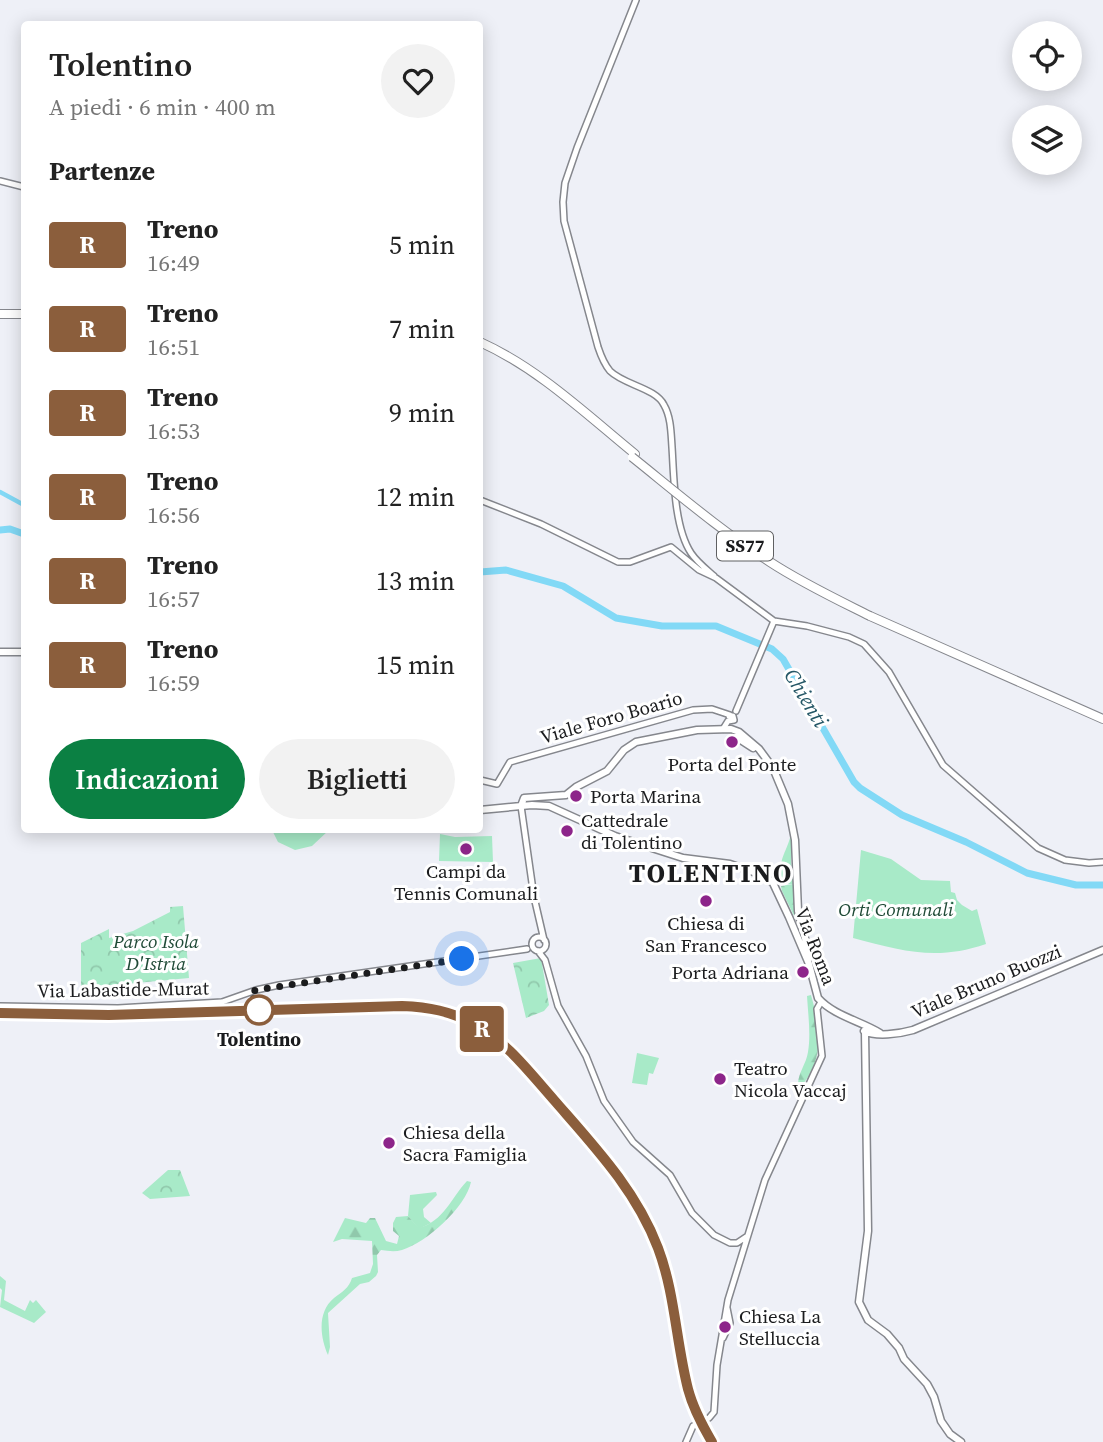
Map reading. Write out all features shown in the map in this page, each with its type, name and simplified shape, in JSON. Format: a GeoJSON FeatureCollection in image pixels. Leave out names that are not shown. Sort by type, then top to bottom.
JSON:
{"type":"FeatureCollection","features":[{"type":"Feature","properties":{"kind":"highway"},"geometry":{"type":"LineString","coordinates":[[0,316],[21,316]]}},
{"type":"Feature","properties":{"kind":"highway","name":"SS77"},"geometry":{"type":"LineString","coordinates":[[483,347],[519,368],[744,545],[805,583],[870,616],[1103,717]]}},
{"type":"Feature","properties":{"kind":"main road"},"geometry":{"type":"LineString","coordinates":[[0,652],[21,652]]}},
{"type":"Feature","properties":{"kind":"main road"},"geometry":{"type":"LineString","coordinates":[[483,809],[521,806],[524,798],[568,794],[607,771],[624,750],[636,742],[731,723],[768,760],[779,779],[788,804],[794,840],[798,911],[810,958],[808,964]]}},
{"type":"Feature","properties":{"kind":"main road","name":"Via Roma"},"geometry":{"type":"LineString","coordinates":[[521,806],[554,807],[615,836],[683,858],[714,862],[760,874],[773,883],[808,964],[816,993],[825,1004]]}},
{"type":"Feature","properties":{"kind":"main road","name":"Viale Bruno Buozzi"},"geometry":{"type":"LineString","coordinates":[[825,1004],[865,1030],[897,1034],[913,1030],[1103,950]]}},
{"type":"Feature","properties":{"kind":"main road"},"geometry":{"type":"LineString","coordinates":[[865,1030],[867,1231],[858,1297],[868,1320],[887,1334],[904,1359],[927,1384],[941,1421],[950,1434],[961,1442]]}},
{"type":"Feature","properties":{"kind":"street"},"geometry":{"type":"LineString","coordinates":[[636,0],[565,183],[564,220],[604,362],[611,372],[658,397],[665,407],[671,429],[678,509],[684,539],[696,561],[774,621],[835,633],[864,644],[889,672],[943,765],[1038,848],[1065,860],[1103,862]]}},
{"type":"Feature","properties":{"kind":"street"},"geometry":{"type":"LineString","coordinates":[[0,181],[21,186]]}},
{"type":"Feature","properties":{"kind":"street"},"geometry":{"type":"LineString","coordinates":[[483,501],[541,524],[612,560],[630,562],[662,548],[671,547],[699,570],[716,578]]}},
{"type":"Feature","properties":{"kind":"street"},"geometry":{"type":"LineString","coordinates":[[731,723],[754,674],[774,621]]}},
{"type":"Feature","properties":{"kind":"street","name":"Viale Foro Boario"},"geometry":{"type":"LineString","coordinates":[[483,781],[497,784],[508,762],[693,710],[712,709],[731,723]]}},
{"type":"Feature","properties":{"kind":"street"},"geometry":{"type":"LineString","coordinates":[[521,806],[540,932],[545,946],[533,949]]}},
{"type":"Feature","properties":{"kind":"street"},"geometry":{"type":"LineString","coordinates":[[533,949],[540,932]]}},
{"type":"Feature","properties":{"kind":"street"},"geometry":{"type":"LineString","coordinates":[[536,938],[544,940]]}},
{"type":"Feature","properties":{"kind":"street"},"geometry":{"type":"LineString","coordinates":[[533,949],[545,960],[555,1000],[586,1056],[604,1101],[633,1142],[670,1175],[692,1213],[718,1238],[737,1243],[748,1234]]}},
{"type":"Feature","properties":{"kind":"street","name":"Via Labastide-Murat"},"geometry":{"type":"LineString","coordinates":[[0,1006],[131,1007],[222,1002],[279,985],[533,949]]}},
{"type":"Feature","properties":{"kind":"street"},"geometry":{"type":"LineString","coordinates":[[686,1442],[691,1429],[712,1416],[716,1406],[717,1365],[726,1307],[765,1180],[822,1056],[817,1009],[825,1004]]}},
{"type":"Feature","properties":{"kind":"street"},"geometry":{"type":"LineString","coordinates":[[737,1243],[743,1252]]}},
{"type":"Feature","properties":{"kind":"green space"},"geometry":{"type":"Polygon","coordinates":[[[274,833],[326,833],[312,846],[295,850],[278,842],[274,833]]]}},
{"type":"Feature","properties":{"kind":"green space","name":"Campi da Tennis Comunali"},"geometry":{"type":"Polygon","coordinates":[[[440,834],[455,837],[492,836],[493,862],[439,861],[440,834]]]}},
{"type":"Feature","properties":{"kind":"green space"},"geometry":{"type":"Polygon","coordinates":[[[792,837],[791,863],[799,926],[781,886],[793,884],[781,884],[780,876],[782,858],[792,837]]]}},
{"type":"Feature","properties":{"kind":"green space","name":"Orti Comunali"},"geometry":{"type":"Polygon","coordinates":[[[861,850],[891,859],[921,880],[950,881],[951,892],[955,893],[957,900],[972,911],[977,909],[986,944],[935,953],[904,950],[853,938],[861,850]]]}},
{"type":"Feature","properties":{"kind":"green space","name":"Parco Isola D'Istria"},"geometry":{"type":"Polygon","coordinates":[[[183,906],[189,978],[81,986],[81,943],[109,929],[109,938],[133,931],[170,912],[170,907],[183,906]]]}},
{"type":"Feature","properties":{"kind":"green space"},"geometry":{"type":"Polygon","coordinates":[[[541,958],[549,1005],[544,1011],[526,1018],[513,963],[541,958]]]}},
{"type":"Feature","properties":{"kind":"green space"},"geometry":{"type":"Polygon","coordinates":[[[811,995],[817,1020],[817,1056],[799,1089],[798,1080],[808,1052],[807,996],[811,995]]]}},
{"type":"Feature","properties":{"kind":"green space"},"geometry":{"type":"Polygon","coordinates":[[[637,1053],[659,1058],[653,1074],[649,1073],[647,1085],[632,1083],[637,1053]]]}},
{"type":"Feature","properties":{"kind":"green space"},"geometry":{"type":"Polygon","coordinates":[[[168,1170],[180,1170],[190,1196],[150,1199],[142,1193],[168,1170]]]}},
{"type":"Feature","properties":{"kind":"green space"},"geometry":{"type":"Polygon","coordinates":[[[467,1181],[471,1182],[468,1192],[444,1223],[412,1246],[397,1251],[381,1250],[377,1255],[376,1276],[369,1282],[360,1284],[328,1313],[328,1355],[322,1333],[325,1310],[352,1278],[370,1273],[373,1264],[372,1241],[342,1239],[333,1242],[345,1218],[366,1223],[370,1218],[375,1218],[386,1241],[397,1244],[399,1236],[393,1231],[396,1217],[408,1216],[419,1228],[428,1225],[441,1215],[467,1181]]]}},
{"type":"Feature","properties":{"kind":"green space"},"geometry":{"type":"Polygon","coordinates":[[[436,1192],[437,1195],[423,1209],[424,1217],[431,1223],[419,1229],[408,1216],[410,1195],[436,1192]]]}},
{"type":"Feature","properties":{"kind":"green space"},"geometry":{"type":"Polygon","coordinates":[[[0,1276],[6,1281],[4,1300],[25,1311],[30,1300],[33,1303],[36,1300],[46,1312],[34,1323],[0,1307],[0,1276]]]}},
{"type":"Feature","properties":{"kind":"waterway"},"geometry":{"type":"LineString","coordinates":[[0,492],[21,503]]}},
{"type":"Feature","properties":{"kind":"waterway","name":"Chienti"},"geometry":{"type":"LineString","coordinates":[[0,530],[10,529],[21,533]]}},
{"type":"Feature","properties":{"kind":"waterway","name":"Chienti"},"geometry":{"type":"LineString","coordinates":[[483,572],[506,570],[563,586],[616,618],[662,626],[716,626],[772,649],[783,659],[860,788],[902,815],[966,842],[1027,873],[1076,885],[1103,885]]}},
{"type":"Feature","properties":{"kind":"railway"},"geometry":{"type":"LineString","coordinates":[[0,1013],[109,1015],[402,1006],[439,1010],[486,1031],[527,1069],[599,1152],[626,1188],[649,1227],[664,1265],[690,1396],[712,1442]]}},
{"type":"Feature","properties":{"kind":"train","name":"R"},"geometry":{"type":"LineString","coordinates":[[0,1013],[109,1015],[419,1006],[450,1013],[475,1024],[496,1039],[521,1063],[600,1152],[623,1181],[646,1219],[659,1249],[668,1282],[688,1391],[696,1414],[712,1442]]}},
{"type":"Feature","properties":{"kind":"place","name":"Porta del Ponte"},"geometry":{"type":"Point","coordinates":[732,742]}},
{"type":"Feature","properties":{"kind":"place","name":"Porta Marina"},"geometry":{"type":"Point","coordinates":[576,796]}},
{"type":"Feature","properties":{"kind":"place","name":"Cattedrale di Tolentino"},"geometry":{"type":"Point","coordinates":[567,831]}},
{"type":"Feature","properties":{"kind":"place","name":"Campi da Tennis Comunali"},"geometry":{"type":"Point","coordinates":[466,849]}},
{"type":"Feature","properties":{"kind":"place","name":"Chiesa di San Francesco"},"geometry":{"type":"Point","coordinates":[706,901]}},
{"type":"Feature","properties":{"kind":"place","name":"Porta Adriana"},"geometry":{"type":"Point","coordinates":[803,972]}},
{"type":"Feature","properties":{"kind":"place","name":"Tolentino"},"geometry":{"type":"Point","coordinates":[259,1010]}},
{"type":"Feature","properties":{"kind":"place","name":"Teatro Nicola Vaccaj"},"geometry":{"type":"Point","coordinates":[720,1079]}},
{"type":"Feature","properties":{"kind":"place","name":"Chiesa della Sacra Famiglia"},"geometry":{"type":"Point","coordinates":[389,1143]}},
{"type":"Feature","properties":{"kind":"place","name":"Chiesa La Stelluccia"},"geometry":{"type":"Point","coordinates":[725,1327]}},
{"type":"Feature","properties":{"kind":"district","name":"TOLENTINO"},"geometry":{"type":"Point","coordinates":[711,873]}},
{"type":"Feature","properties":{"kind":"route"},"geometry":{"type":"LineString","coordinates":[[259,1010],[250,992],[256,990],[462,959]]}}]}
